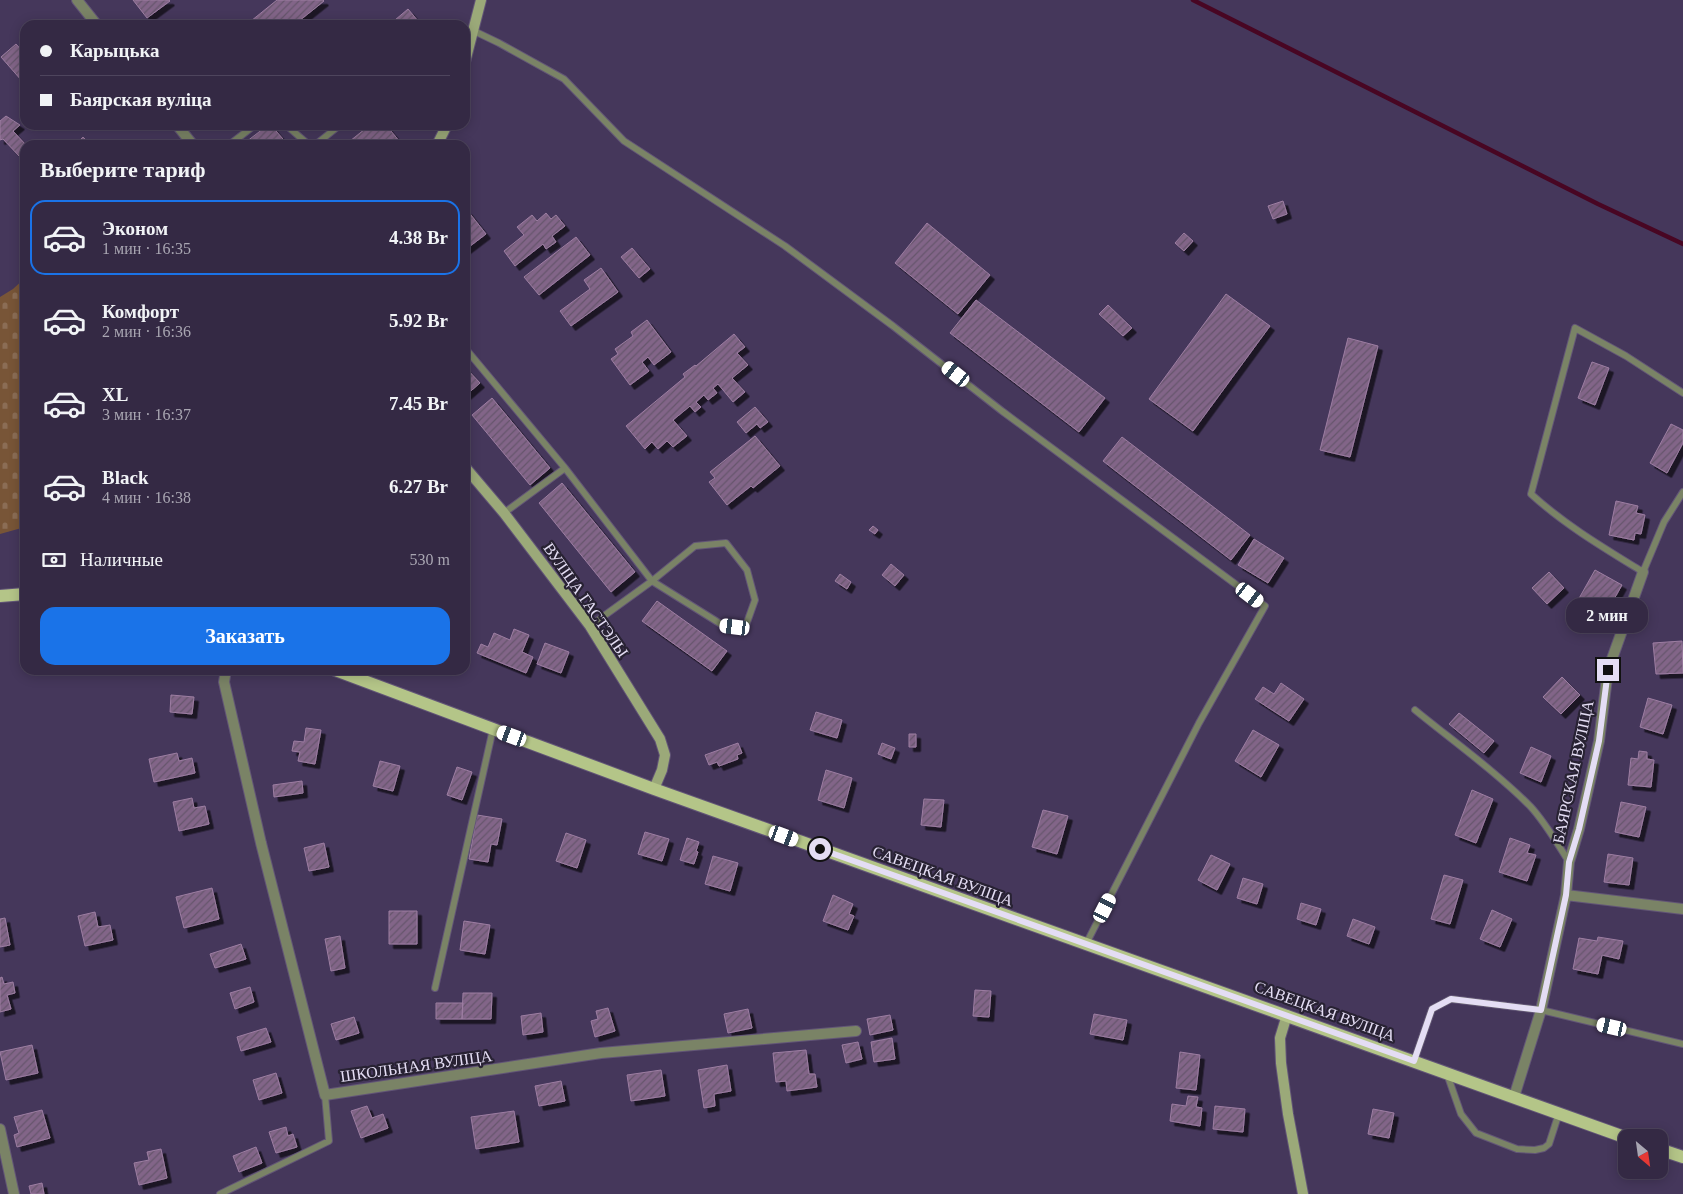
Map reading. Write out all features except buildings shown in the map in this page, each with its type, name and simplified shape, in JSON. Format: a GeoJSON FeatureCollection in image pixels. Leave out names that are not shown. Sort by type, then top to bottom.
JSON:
{"type":"FeatureCollection","features":[{"type":"Feature","properties":{"kind":"main road"},"geometry":{"type":"LineString","coordinates":[[0,596],[20,594]]}},
{"type":"Feature","properties":{"kind":"main road","name":"САВЕЦКАЯ ВУЛІЦА"},"geometry":{"type":"LineString","coordinates":[[349,675],[654,789],[1618,1134]]}},
{"type":"Feature","properties":{"kind":"main road"},"geometry":{"type":"LineString","coordinates":[[1668,1152],[1683,1157]]}},
{"type":"Feature","properties":{"kind":"street"},"geometry":{"type":"LineString","coordinates":[[78,0],[93,20]]}},
{"type":"Feature","properties":{"kind":"street"},"geometry":{"type":"LineString","coordinates":[[470,45],[481,0]]}},
{"type":"Feature","properties":{"kind":"street"},"geometry":{"type":"LineString","coordinates":[[181,130],[189,140]]}},
{"type":"Feature","properties":{"kind":"street","name":"ВУЛІЦА ГАСТЭЛЫ"},"geometry":{"type":"LineString","coordinates":[[470,472],[504,513],[590,626],[660,739],[665,755],[662,770],[654,789]]}},
{"type":"Feature","properties":{"kind":"street","name":"БАЯРСКАЯ ВУЛІЦА"},"geometry":{"type":"LineString","coordinates":[[1514,1097],[1541,1010],[1566,895],[1569,862],[1579,829],[1599,741],[1608,670],[1643,572]]}},
{"type":"Feature","properties":{"kind":"street","name":"ШКОЛЬНАЯ ВУЛІЦА"},"geometry":{"type":"LineString","coordinates":[[225,675],[224,682],[261,843],[325,1094],[601,1053],[856,1031]]}},
{"type":"Feature","properties":{"kind":"street"},"geometry":{"type":"LineString","coordinates":[[1566,895],[1683,909]]}},
{"type":"Feature","properties":{"kind":"street"},"geometry":{"type":"LineString","coordinates":[[1286,1015],[1280,1038],[1281,1063],[1288,1114],[1303,1194]]}},
{"type":"Feature","properties":{"kind":"street"},"geometry":{"type":"LineString","coordinates":[[0,1128],[14,1194]]}},
{"type":"Feature","properties":{"kind":"lane"},"geometry":{"type":"LineString","coordinates":[[474,31],[564,79],[624,141],[785,246],[893,326],[1002,411],[1265,606],[1199,723],[1086,944]]}},
{"type":"Feature","properties":{"kind":"lane"},"geometry":{"type":"LineString","coordinates":[[236,140],[248,130]]}},
{"type":"Feature","properties":{"kind":"lane"},"geometry":{"type":"LineString","coordinates":[[292,130],[302,140]]}},
{"type":"Feature","properties":{"kind":"lane"},"geometry":{"type":"LineString","coordinates":[[321,140],[334,130]]}},
{"type":"Feature","properties":{"kind":"lane"},"geometry":{"type":"LineString","coordinates":[[1683,393],[1626,356],[1575,328],[1531,494],[1552,514],[1643,572],[1664,522],[1683,492]]}},
{"type":"Feature","properties":{"kind":"lane"},"geometry":{"type":"LineString","coordinates":[[470,354],[565,468],[652,581],[724,626],[746,628],[755,600],[747,570],[726,543],[695,546],[652,581],[590,626]]}},
{"type":"Feature","properties":{"kind":"lane"},"geometry":{"type":"LineString","coordinates":[[504,513],[565,468]]}},
{"type":"Feature","properties":{"kind":"lane"},"geometry":{"type":"LineString","coordinates":[[1415,710],[1498,777],[1531,807],[1555,839],[1569,862]]}},
{"type":"Feature","properties":{"kind":"lane"},"geometry":{"type":"LineString","coordinates":[[435,988],[493,728]]}},
{"type":"Feature","properties":{"kind":"lane"},"geometry":{"type":"LineString","coordinates":[[1414,1061],[1432,1009],[1451,999],[1541,1010],[1683,1044]]}},
{"type":"Feature","properties":{"kind":"lane"},"geometry":{"type":"LineString","coordinates":[[1446,1072],[1461,1114],[1476,1133],[1517,1150],[1535,1150],[1549,1144],[1559,1113]]}},
{"type":"Feature","properties":{"kind":"lane"},"geometry":{"type":"LineString","coordinates":[[220,1194],[329,1141],[325,1094]]}},
{"type":"Feature","properties":{"kind":"green space"},"geometry":{"type":"Polygon","coordinates":[[[20,283],[20,528],[0,534],[0,297],[20,283]]]}},
{"type":"Feature","properties":{"kind":"waterway"},"geometry":{"type":"LineString","coordinates":[[1193,0],[1598,204],[1683,244]]}},
{"type":"Feature","properties":{"kind":"route"},"geometry":{"type":"LineString","coordinates":[[820,849],[1414,1061],[1432,1009],[1451,999],[1541,1010],[1566,895],[1569,862],[1579,829],[1599,741],[1608,670]]}}]}
